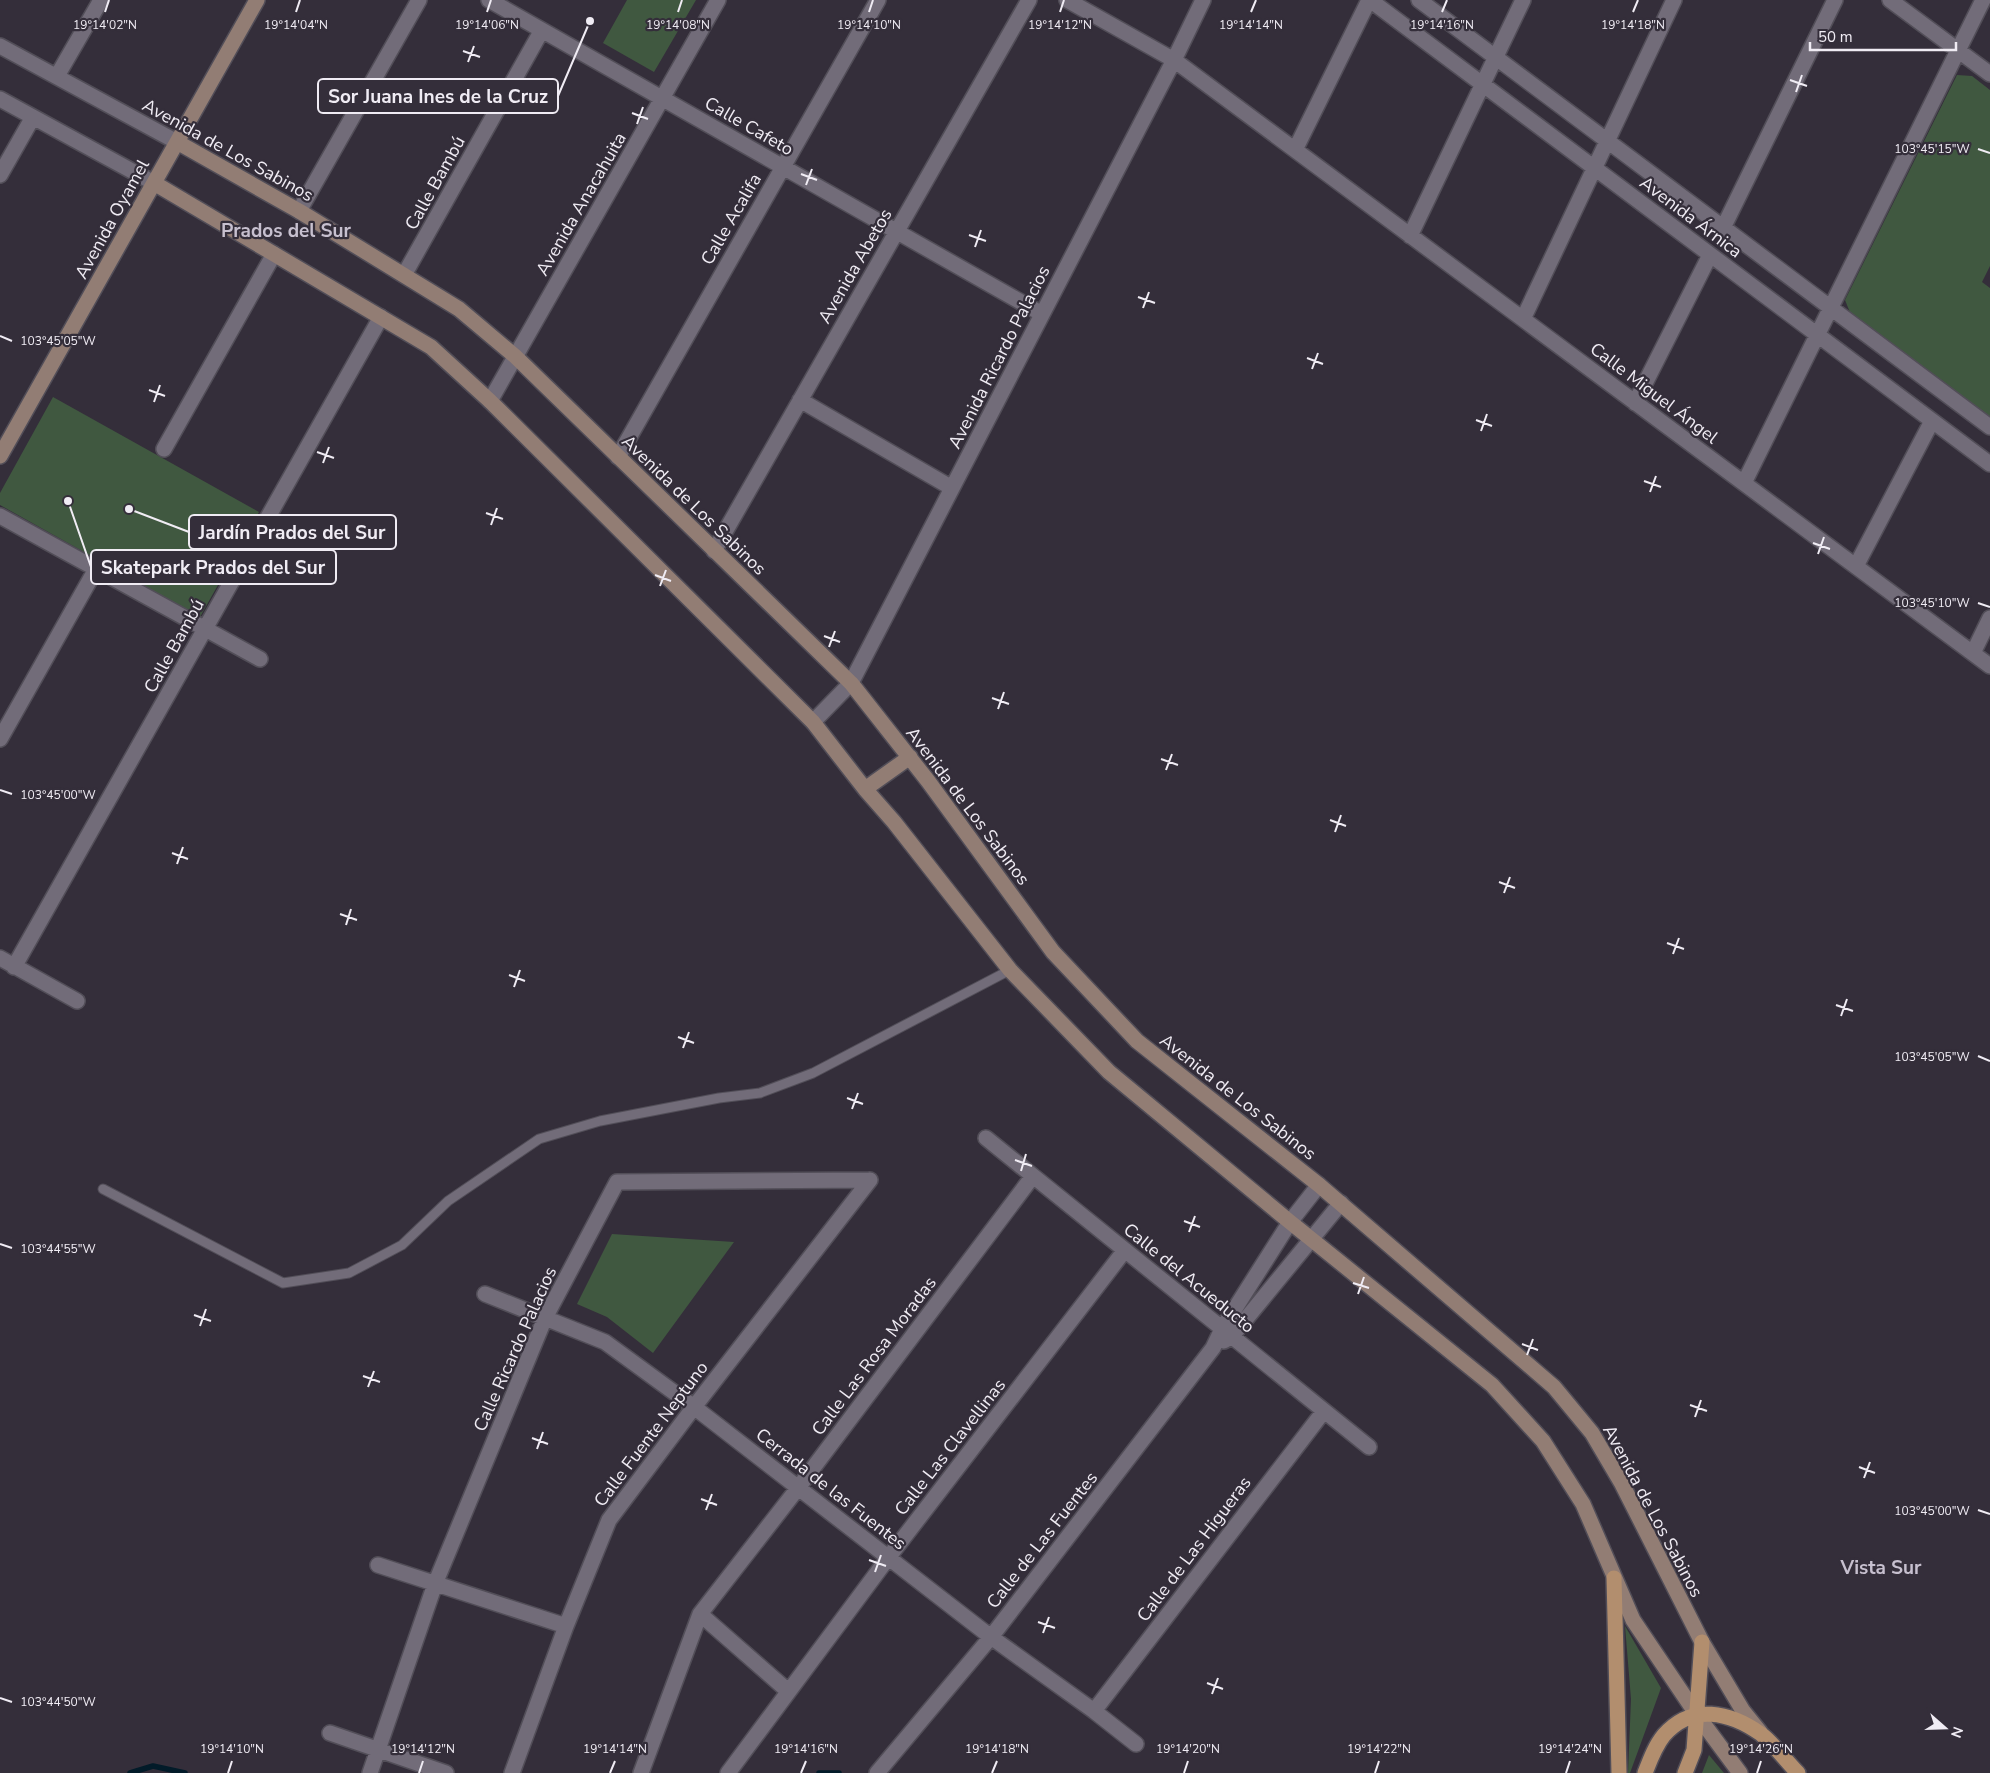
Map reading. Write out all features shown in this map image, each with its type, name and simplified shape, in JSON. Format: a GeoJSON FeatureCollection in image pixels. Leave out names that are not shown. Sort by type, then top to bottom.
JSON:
{"type":"FeatureCollection","features":[{"type":"Feature","properties":{"kind":"main road"},"geometry":{"type":"LineString","coordinates":[[1614,1578],[1619,1773]]}},
{"type":"Feature","properties":{"kind":"main road"},"geometry":{"type":"LineString","coordinates":[[1685,1773],[1694,1750],[1702,1642]]}},
{"type":"Feature","properties":{"kind":"main road"},"geometry":{"type":"LineString","coordinates":[[1645,1773],[1653,1753],[1664,1736],[1677,1723],[1697,1715],[1716,1714],[1737,1720],[1762,1735],[1798,1773]]}},
{"type":"Feature","properties":{"kind":"street"},"geometry":{"type":"LineString","coordinates":[[57,76],[100,0]]}},
{"type":"Feature","properties":{"kind":"street","name":"Avenida Oyamel"},"geometry":{"type":"LineString","coordinates":[[0,456],[257,0]]}},
{"type":"Feature","properties":{"kind":"street"},"geometry":{"type":"LineString","coordinates":[[299,211],[419,0]]}},
{"type":"Feature","properties":{"kind":"street","name":"Calle Cafeto"},"geometry":{"type":"LineString","coordinates":[[489,0],[1042,314]]}},
{"type":"Feature","properties":{"kind":"street","name":"Avenida Anacahuita"},"geometry":{"type":"LineString","coordinates":[[490,401],[718,0]]}},
{"type":"Feature","properties":{"kind":"street","name":"Calle Acalifa"},"geometry":{"type":"LineString","coordinates":[[618,457],[878,0]]}},
{"type":"Feature","properties":{"kind":"street","name":"Avenida Abetos"},"geometry":{"type":"LineString","coordinates":[[714,551],[1028,0]]}},
{"type":"Feature","properties":{"kind":"street","name":"Calle Miguel Ángel"},"geometry":{"type":"LineString","coordinates":[[1067,0],[1174,60],[1990,666]]}},
{"type":"Feature","properties":{"kind":"street","name":"Avenida Ricardo Palacios"},"geometry":{"type":"LineString","coordinates":[[813,722],[851,683],[1174,60],[1203,0]]}},
{"type":"Feature","properties":{"kind":"street"},"geometry":{"type":"LineString","coordinates":[[1295,150],[1370,0]]}},
{"type":"Feature","properties":{"kind":"street","name":"Avenida Árnica"},"geometry":{"type":"LineString","coordinates":[[1370,0],[1990,464]]}},
{"type":"Feature","properties":{"kind":"street","name":"Avenida Árnica"},"geometry":{"type":"LineString","coordinates":[[1419,0],[1990,427]]}},
{"type":"Feature","properties":{"kind":"street"},"geometry":{"type":"LineString","coordinates":[[1410,236],[1523,0]]}},
{"type":"Feature","properties":{"kind":"street"},"geometry":{"type":"LineString","coordinates":[[1523,319],[1674,0]]}},
{"type":"Feature","properties":{"kind":"street"},"geometry":{"type":"LineString","coordinates":[[1723,228],[1835,0]]}},
{"type":"Feature","properties":{"kind":"street"},"geometry":{"type":"LineString","coordinates":[[1890,0],[1990,74]]}},
{"type":"Feature","properties":{"kind":"street"},"geometry":{"type":"LineString","coordinates":[[1744,483],[1983,0]]}},
{"type":"Feature","properties":{"kind":"street","name":"Calle Bambú"},"geometry":{"type":"LineString","coordinates":[[404,275],[542,30]]}},
{"type":"Feature","properties":{"kind":"street","name":"Avenida de Los Sabinos"},"geometry":{"type":"LineString","coordinates":[[0,46],[178,142],[299,211],[460,309],[516,357],[851,683],[910,757],[1053,952],[1137,1041],[1341,1203],[1554,1387],[1592,1434],[1622,1484],[1702,1642],[1743,1711],[1762,1735]]}},
{"type":"Feature","properties":{"kind":"street"},"geometry":{"type":"LineString","coordinates":[[0,99],[154,183],[431,347],[490,401],[813,722],[1010,970],[1109,1072],[1290,1222],[1492,1385],[1543,1441],[1583,1504],[1633,1620],[1697,1715],[1740,1773]]}},
{"type":"Feature","properties":{"kind":"street"},"geometry":{"type":"LineString","coordinates":[[0,175],[33,117]]}},
{"type":"Feature","properties":{"kind":"street"},"geometry":{"type":"LineString","coordinates":[[164,449],[274,254]]}},
{"type":"Feature","properties":{"kind":"street"},"geometry":{"type":"LineString","coordinates":[[1635,402],[1710,255]]}},
{"type":"Feature","properties":{"kind":"street","name":"Calle Bambú"},"geometry":{"type":"LineString","coordinates":[[14,966],[381,317]]}},
{"type":"Feature","properties":{"kind":"street"},"geometry":{"type":"LineString","coordinates":[[800,400],[952,488]]}},
{"type":"Feature","properties":{"kind":"street"},"geometry":{"type":"LineString","coordinates":[[1856,566],[1932,421]]}},
{"type":"Feature","properties":{"kind":"street"},"geometry":{"type":"LineString","coordinates":[[0,516],[260,659]]}},
{"type":"Feature","properties":{"kind":"street"},"geometry":{"type":"LineString","coordinates":[[0,739],[96,569]]}},
{"type":"Feature","properties":{"kind":"street"},"geometry":{"type":"LineString","coordinates":[[1973,653],[1990,618]]}},
{"type":"Feature","properties":{"kind":"street"},"geometry":{"type":"LineString","coordinates":[[865,789],[910,757]]}},
{"type":"Feature","properties":{"kind":"street"},"geometry":{"type":"LineString","coordinates":[[0,958],[77,1001]]}},
{"type":"Feature","properties":{"kind":"street","name":"Calle del Acueducto"},"geometry":{"type":"LineString","coordinates":[[986,1138],[1369,1447]]}},
{"type":"Feature","properties":{"kind":"street","name":"Calle Las Rosa Moradas"},"geometry":{"type":"LineString","coordinates":[[641,1773],[700,1614],[798,1488],[1033,1176]]}},
{"type":"Feature","properties":{"kind":"street","name":"Calle Ricardo Palacios"},"geometry":{"type":"LineString","coordinates":[[370,1773],[435,1584],[545,1318],[617,1182],[870,1180]]}},
{"type":"Feature","properties":{"kind":"street","name":"Calle Fuente Neptuno"},"geometry":{"type":"LineString","coordinates":[[512,1773],[566,1626],[609,1520],[870,1180]]}},
{"type":"Feature","properties":{"kind":"street"},"geometry":{"type":"LineString","coordinates":[[1227,1332],[1290,1222],[1319,1185]]}},
{"type":"Feature","properties":{"kind":"street"},"geometry":{"type":"LineString","coordinates":[[1227,1332],[1312,1239],[1341,1203]]}},
{"type":"Feature","properties":{"kind":"street","name":"Calle Las Clavellinas"},"geometry":{"type":"LineString","coordinates":[[728,1773],[888,1558],[1125,1250]]}},
{"type":"Feature","properties":{"kind":"street","name":"Cerrada de las Fuentes"},"geometry":{"type":"LineString","coordinates":[[485,1294],[605,1342],[694,1407],[991,1637],[1094,1711],[1136,1744]]}},
{"type":"Feature","properties":{"kind":"street","name":"Calle de Las Fuentes"},"geometry":{"type":"LineString","coordinates":[[877,1773],[991,1637],[1227,1332]]}},
{"type":"Feature","properties":{"kind":"street","name":"Calle de Las Higueras"},"geometry":{"type":"LineString","coordinates":[[1094,1711],[1324,1411]]}},
{"type":"Feature","properties":{"kind":"street"},"geometry":{"type":"LineString","coordinates":[[378,1565],[566,1626]]}},
{"type":"Feature","properties":{"kind":"street"},"geometry":{"type":"LineString","coordinates":[[700,1614],[788,1691]]}},
{"type":"Feature","properties":{"kind":"street"},"geometry":{"type":"LineString","coordinates":[[330,1732],[446,1773]]}},
{"type":"Feature","properties":{"kind":"lane"},"geometry":{"type":"LineString","coordinates":[[103,1188],[283,1283],[349,1273],[402,1245],[448,1201],[539,1139],[600,1121],[719,1098],[760,1094],[813,1073],[1010,970]]}},
{"type":"Feature","properties":{"kind":"green space"},"geometry":{"type":"Polygon","coordinates":[[[627,0],[696,0],[654,72],[603,43],[627,0]]]}},
{"type":"Feature","properties":{"kind":"green space"},"geometry":{"type":"Polygon","coordinates":[[[1957,75],[1972,76],[1990,90],[1990,266],[1982,282],[1990,288],[1990,418],[1851,315],[1845,300],[1957,75]]]}},
{"type":"Feature","properties":{"kind":"green space"},"geometry":{"type":"Polygon","coordinates":[[[53,397],[259,512],[200,617],[0,505],[0,493],[53,397]]]}},
{"type":"Feature","properties":{"kind":"green space"},"geometry":{"type":"Polygon","coordinates":[[[612,1234],[734,1242],[653,1353],[607,1317],[577,1304],[612,1234]]]}},
{"type":"Feature","properties":{"kind":"green space"},"geometry":{"type":"Polygon","coordinates":[[[1625,1626],[1661,1688],[1630,1773],[1628,1773],[1631,1699],[1625,1626]]]}},
{"type":"Feature","properties":{"kind":"green space"},"geometry":{"type":"Polygon","coordinates":[[[1709,1755],[1724,1773],[1702,1773],[1709,1755]]]}},
{"type":"Feature","properties":{"kind":"waterway"},"geometry":{"type":"LineString","coordinates":[[130,1773],[153,1766],[185,1773]]}},
{"type":"Feature","properties":{"kind":"waterway"},"geometry":{"type":"LineString","coordinates":[[819,1773],[839,1773]]}},
{"type":"Feature","properties":{"kind":"place","name":"Sor Juana Ines de la Cruz"},"geometry":{"type":"Point","coordinates":[590,21]}},
{"type":"Feature","properties":{"kind":"place","name":"Skatepark Prados del Sur"},"geometry":{"type":"Point","coordinates":[68,501]}},
{"type":"Feature","properties":{"kind":"place","name":"Jardín Prados del Sur"},"geometry":{"type":"Point","coordinates":[129,509]}},
{"type":"Feature","properties":{"kind":"district","name":"Prados del Sur"},"geometry":{"type":"Point","coordinates":[286,230]}},
{"type":"Feature","properties":{"kind":"district","name":"Vista Sur"},"geometry":{"type":"Point","coordinates":[1881,1567]}}]}
